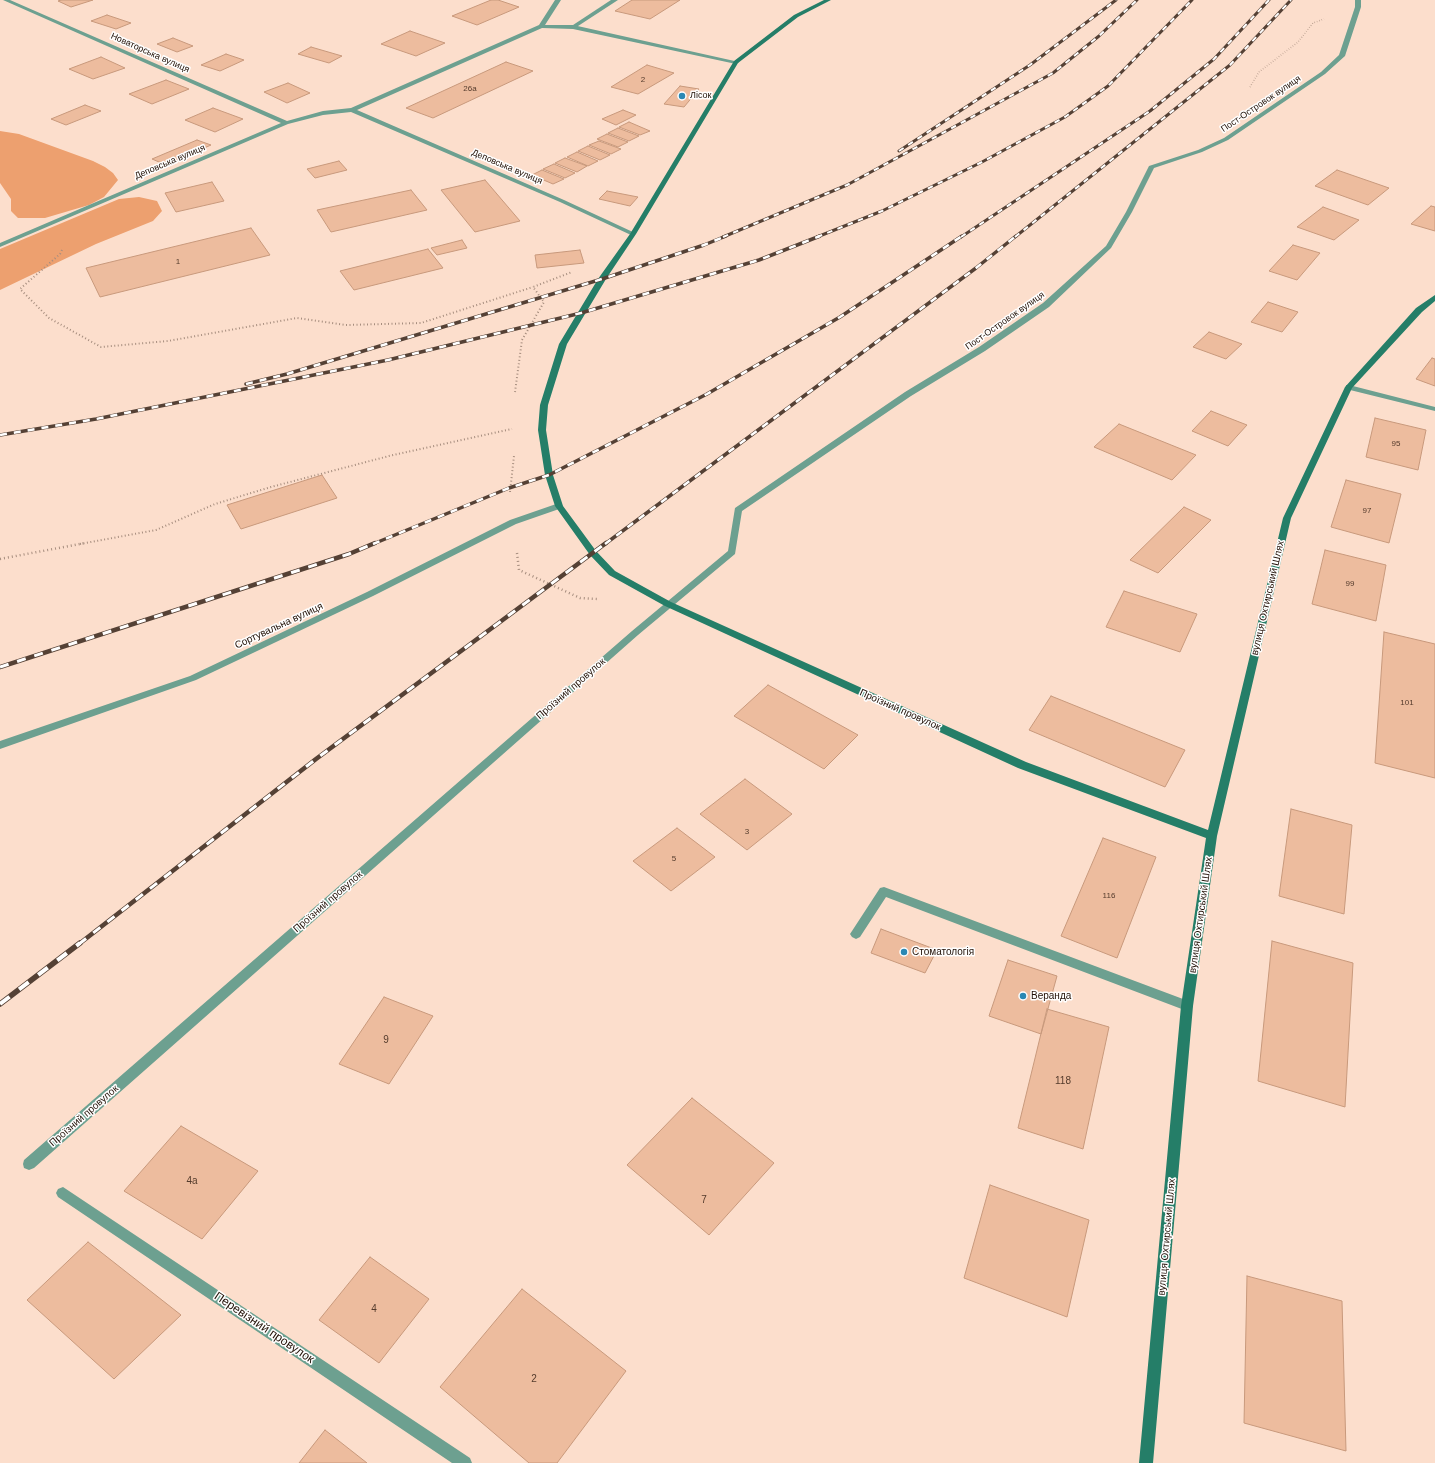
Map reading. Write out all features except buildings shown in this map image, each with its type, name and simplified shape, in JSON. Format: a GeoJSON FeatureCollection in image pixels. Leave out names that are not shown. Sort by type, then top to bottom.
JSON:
{"type":"FeatureCollection","features":[{"type":"Feature","properties":{"kind":"street","name":"Новаторська вулиця"},"geometry":{"type":"LineString","coordinates":[[6,0],[286,122]]}},
{"type":"Feature","properties":{"kind":"street"},"geometry":{"type":"LineString","coordinates":[[541,26],[558,0]]}},
{"type":"Feature","properties":{"kind":"street"},"geometry":{"type":"LineString","coordinates":[[573,27],[614,0]]}},
{"type":"Feature","properties":{"kind":"street"},"geometry":{"type":"LineString","coordinates":[[668,604],[612,573],[593,553],[559,506],[549,475],[542,430],[544,405],[549,385],[563,344],[602,279],[633,234],[736,62],[796,16],[828,0]]}},
{"type":"Feature","properties":{"kind":"street","name":"Пост-Островок вулиця"},"geometry":{"type":"LineString","coordinates":[[668,604],[732,552],[738,510],[908,394],[982,349],[1046,305],[1109,247],[1129,212],[1151,167],[1200,151],[1226,139],[1323,73],[1342,56],[1358,4]]}},
{"type":"Feature","properties":{"kind":"street","name":"Деповська вулиця"},"geometry":{"type":"LineString","coordinates":[[0,245],[286,122],[323,113],[352,110],[541,26],[573,27],[736,62]]}},
{"type":"Feature","properties":{"kind":"street","name":"Деповська вулиця"},"geometry":{"type":"LineString","coordinates":[[352,110],[562,201],[633,234]]}},
{"type":"Feature","properties":{"kind":"street","name":"вулиця Охтирський Шлях"},"geometry":{"type":"LineString","coordinates":[[1146,1463],[1188,1006],[1212,836],[1287,518],[1349,387],[1419,310],[1435,297]]}},
{"type":"Feature","properties":{"kind":"street"},"geometry":{"type":"LineString","coordinates":[[1349,387],[1435,409]]}},
{"type":"Feature","properties":{"kind":"street","name":"Сортувальна вулиця"},"geometry":{"type":"LineString","coordinates":[[0,745],[194,678],[370,594],[513,522],[559,506]]}},
{"type":"Feature","properties":{"kind":"street","name":"Проїзний провулок"},"geometry":{"type":"LineString","coordinates":[[30,1164],[668,604],[1022,765],[1212,836]]}},
{"type":"Feature","properties":{"kind":"street"},"geometry":{"type":"LineString","coordinates":[[856,934],[884,891],[1188,1006]]}},
{"type":"Feature","properties":{"kind":"street","name":"Перевізний провулок"},"geometry":{"type":"LineString","coordinates":[[63,1193],[465,1463]]}},
{"type":"Feature","properties":{"kind":"path"},"geometry":{"type":"LineString","coordinates":[[1248,89],[1253,84],[1259,72],[1298,42],[1313,23],[1358,4]]}},
{"type":"Feature","properties":{"kind":"path"},"geometry":{"type":"LineString","coordinates":[[58,220],[70,234],[60,254],[20,289],[49,318],[101,347],[168,342],[297,318],[346,325],[421,323],[533,287]]}},
{"type":"Feature","properties":{"kind":"path"},"geometry":{"type":"LineString","coordinates":[[0,559],[156,530],[216,504],[271,487],[389,456],[512,429],[515,433]]}},
{"type":"Feature","properties":{"kind":"path"},"geometry":{"type":"LineString","coordinates":[[515,452],[509,488],[519,570],[580,598],[602,600]]}},
{"type":"Feature","properties":{"kind":"shaded area"},"geometry":{"type":"Polygon","coordinates":[[[0,131],[19,134],[93,161],[113,173],[118,180],[104,197],[89,205],[45,218],[18,218],[11,211],[11,199],[0,183],[0,131]]]}},
{"type":"Feature","properties":{"kind":"shaded area"},"geometry":{"type":"Polygon","coordinates":[[[139,197],[157,201],[162,211],[153,221],[96,244],[0,290],[0,249],[119,199],[139,197]]]}},
{"type":"Feature","properties":{"kind":"railway"},"geometry":{"type":"LineString","coordinates":[[899,151],[1030,65],[1116,0]]}},
{"type":"Feature","properties":{"kind":"railway"},"geometry":{"type":"LineString","coordinates":[[723,237],[847,185],[1053,73],[1099,36],[1137,0]]}},
{"type":"Feature","properties":{"kind":"railway"},"geometry":{"type":"LineString","coordinates":[[817,237],[882,211],[982,162],[1065,117],[1108,86],[1192,0]]}},
{"type":"Feature","properties":{"kind":"railway"},"geometry":{"type":"LineString","coordinates":[[961,237],[1150,111],[1214,59],[1269,0]]}},
{"type":"Feature","properties":{"kind":"railway"},"geometry":{"type":"LineString","coordinates":[[1015,237],[1230,65],[1291,0]]}},
{"type":"Feature","properties":{"kind":"railway"},"geometry":{"type":"LineString","coordinates":[[246,384],[287,374],[602,279],[704,245],[726,236]]}},
{"type":"Feature","properties":{"kind":"railway"},"geometry":{"type":"LineString","coordinates":[[0,435],[96,419],[388,360],[581,313],[759,260],[820,236]]}},
{"type":"Feature","properties":{"kind":"railway"},"geometry":{"type":"LineString","coordinates":[[373,544],[509,488],[549,475],[707,394],[840,317],[962,236]]}},
{"type":"Feature","properties":{"kind":"railway"},"geometry":{"type":"LineString","coordinates":[[605,544],[976,268],[1016,236]]}},
{"type":"Feature","properties":{"kind":"railway"},"geometry":{"type":"LineString","coordinates":[[0,667],[349,554],[375,543]]}},
{"type":"Feature","properties":{"kind":"railway"},"geometry":{"type":"LineString","coordinates":[[79,944],[316,759],[606,543]]}},
{"type":"Feature","properties":{"kind":"railway"},"geometry":{"type":"LineString","coordinates":[[0,1004],[80,943]]}},
{"type":"Feature","properties":{"kind":"place","name":"Лісок"},"geometry":{"type":"Point","coordinates":[682,96]}},
{"type":"Feature","properties":{"kind":"place","name":"Стоматологія"},"geometry":{"type":"Point","coordinates":[904,952]}},
{"type":"Feature","properties":{"kind":"place","name":"Веранда"},"geometry":{"type":"Point","coordinates":[1023,996]}}]}
